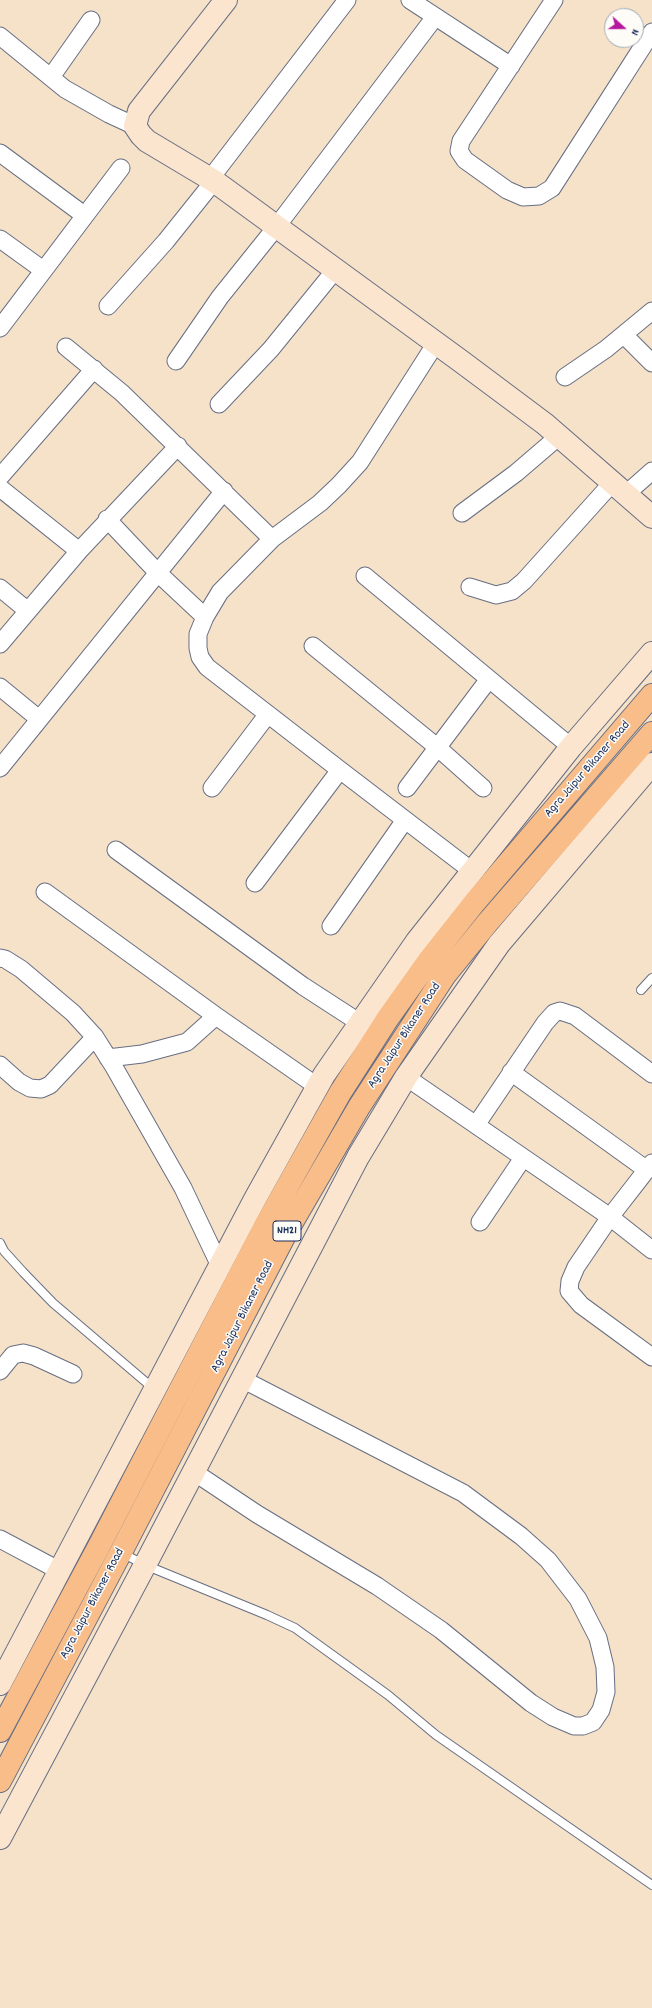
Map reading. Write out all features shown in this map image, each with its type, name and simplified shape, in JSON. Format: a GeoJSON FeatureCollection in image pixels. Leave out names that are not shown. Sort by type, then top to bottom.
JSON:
{"type":"FeatureCollection","features":[{"type":"Feature","properties":{"kind":"highway","name":"Agra Jaipur Bikaner Road"},"geometry":{"type":"LineString","coordinates":[[0,1731],[98,1548],[265,1226],[340,1093],[388,1018],[475,902],[652,695]]}},
{"type":"Feature","properties":{"kind":"highway","name":"Agra Jaipur Bikaner Road"},"geometry":{"type":"LineString","coordinates":[[0,1781],[121,1552],[287,1231],[359,1107],[445,975],[488,922],[652,733]]}},
{"type":"Feature","properties":{"kind":"street"},"geometry":{"type":"LineString","coordinates":[[108,306],[166,241],[347,0]]}},
{"type":"Feature","properties":{"kind":"street"},"geometry":{"type":"LineString","coordinates":[[410,0],[511,66]]}},
{"type":"Feature","properties":{"kind":"street"},"geometry":{"type":"LineString","coordinates":[[554,0],[461,141],[460,151],[465,160],[507,190],[523,197],[539,196],[552,188],[652,32]]}},
{"type":"Feature","properties":{"kind":"street"},"geometry":{"type":"LineString","coordinates":[[136,126],[139,111],[220,2]]}},
{"type":"Feature","properties":{"kind":"street"},"geometry":{"type":"LineString","coordinates":[[176,361],[220,297],[277,226],[435,17]]}},
{"type":"Feature","properties":{"kind":"street"},"geometry":{"type":"LineString","coordinates":[[50,78],[91,20]]}},
{"type":"Feature","properties":{"kind":"street"},"geometry":{"type":"LineString","coordinates":[[0,36],[50,78],[77,96],[109,114],[136,126],[147,141],[212,180],[336,269],[462,362],[551,431],[652,517]]}},
{"type":"Feature","properties":{"kind":"street"},"geometry":{"type":"LineString","coordinates":[[0,153],[84,215]]}},
{"type":"Feature","properties":{"kind":"street"},"geometry":{"type":"LineString","coordinates":[[1,324],[121,168]]}},
{"type":"Feature","properties":{"kind":"street"},"geometry":{"type":"LineString","coordinates":[[0,239],[43,270]]}},
{"type":"Feature","properties":{"kind":"street"},"geometry":{"type":"LineString","coordinates":[[220,404],[271,349],[336,269]]}},
{"type":"Feature","properties":{"kind":"street"},"geometry":{"type":"LineString","coordinates":[[565,377],[606,349],[652,311]]}},
{"type":"Feature","properties":{"kind":"street"},"geometry":{"type":"LineString","coordinates":[[624,334],[652,363]]}},
{"type":"Feature","properties":{"kind":"street"},"geometry":{"type":"LineString","coordinates":[[436,343],[360,462],[320,503],[272,539],[220,592],[205,617],[198,634],[198,648],[200,657],[207,666],[472,871]]}},
{"type":"Feature","properties":{"kind":"street"},"geometry":{"type":"LineString","coordinates":[[66,347],[122,393],[272,539]]}},
{"type":"Feature","properties":{"kind":"street"},"geometry":{"type":"LineString","coordinates":[[0,477],[94,369]]}},
{"type":"Feature","properties":{"kind":"street"},"geometry":{"type":"LineString","coordinates":[[462,513],[516,473],[551,431]]}},
{"type":"Feature","properties":{"kind":"street"},"geometry":{"type":"LineString","coordinates":[[0,644],[79,550],[178,446]]}},
{"type":"Feature","properties":{"kind":"street"},"geometry":{"type":"LineString","coordinates":[[470,587],[496,596],[512,591],[619,488],[652,470]]}},
{"type":"Feature","properties":{"kind":"street"},"geometry":{"type":"LineString","coordinates":[[0,488],[79,550]]}},
{"type":"Feature","properties":{"kind":"street"},"geometry":{"type":"LineString","coordinates":[[0,768],[224,491]]}},
{"type":"Feature","properties":{"kind":"street"},"geometry":{"type":"LineString","coordinates":[[107,519],[158,573],[205,617]]}},
{"type":"Feature","properties":{"kind":"street"},"geometry":{"type":"LineString","coordinates":[[365,576],[571,747]]}},
{"type":"Feature","properties":{"kind":"street"},"geometry":{"type":"LineString","coordinates":[[0,588],[28,611]]}},
{"type":"Feature","properties":{"kind":"street"},"geometry":{"type":"LineString","coordinates":[[313,646],[437,747],[483,788]]}},
{"type":"Feature","properties":{"kind":"street"},"geometry":{"type":"LineString","coordinates":[[0,1684],[220,1266],[318,1087],[417,941],[571,747],[652,653]]}},
{"type":"Feature","properties":{"kind":"street"},"geometry":{"type":"LineString","coordinates":[[407,788],[489,679]]}},
{"type":"Feature","properties":{"kind":"street"},"geometry":{"type":"LineString","coordinates":[[0,687],[39,719]]}},
{"type":"Feature","properties":{"kind":"street"},"geometry":{"type":"LineString","coordinates":[[212,788],[268,714]]}},
{"type":"Feature","properties":{"kind":"street"},"geometry":{"type":"LineString","coordinates":[[0,1838],[194,1472],[358,1157],[406,1077],[499,944],[650,769]]}},
{"type":"Feature","properties":{"kind":"street"},"geometry":{"type":"LineString","coordinates":[[255,883],[340,770]]}},
{"type":"Feature","properties":{"kind":"street"},"geometry":{"type":"LineString","coordinates":[[331,926],[405,820]]}},
{"type":"Feature","properties":{"kind":"street"},"geometry":{"type":"LineString","coordinates":[[116,850],[303,986],[360,1023]]}},
{"type":"Feature","properties":{"kind":"street"},"geometry":{"type":"LineString","coordinates":[[45,892],[216,1016],[318,1087]]}},
{"type":"Feature","properties":{"kind":"street"},"geometry":{"type":"LineString","coordinates":[[0,958],[5,959],[21,969],[73,1014],[94,1037],[108,1058],[183,1188],[220,1266]]}},
{"type":"Feature","properties":{"kind":"street"},"geometry":{"type":"LineString","coordinates":[[476,1125],[544,1023],[554,1013],[560,1011],[575,1016],[652,1074]]}},
{"type":"Feature","properties":{"kind":"street"},"geometry":{"type":"LineString","coordinates":[[108,1058],[142,1054],[187,1042],[216,1016]]}},
{"type":"Feature","properties":{"kind":"street"},"geometry":{"type":"LineString","coordinates":[[0,1065],[19,1082],[30,1088],[41,1088],[50,1085],[94,1037]]}},
{"type":"Feature","properties":{"kind":"street"},"geometry":{"type":"LineString","coordinates":[[512,1072],[649,1167],[610,1217],[576,1267],[570,1281],[569,1291],[581,1305],[652,1357]]}},
{"type":"Feature","properties":{"kind":"street"},"geometry":{"type":"LineString","coordinates":[[406,1077],[610,1217],[652,1250]]}},
{"type":"Feature","properties":{"kind":"street"},"geometry":{"type":"LineString","coordinates":[[480,1222],[523,1158]]}},
{"type":"Feature","properties":{"kind":"street"},"geometry":{"type":"LineString","coordinates":[[0,1371],[13,1355],[23,1353],[34,1356],[73,1374]]}},
{"type":"Feature","properties":{"kind":"street"},"geometry":{"type":"LineString","coordinates":[[194,1472],[257,1514],[377,1586],[435,1626],[531,1703],[553,1717],[574,1726],[583,1726],[593,1722],[601,1710],[606,1692],[605,1667],[598,1638],[578,1599],[548,1560],[521,1536],[463,1494],[242,1379]]}},
{"type":"Feature","properties":{"kind":"street"},"geometry":{"type":"LineString","coordinates":[[0,1538],[60,1571]]}},
{"type":"Feature","properties":{"kind":"lane"},"geometry":{"type":"LineString","coordinates":[[641,990],[652,978]]}},
{"type":"Feature","properties":{"kind":"lane"},"geometry":{"type":"LineString","coordinates":[[0,1243],[4,1251],[53,1303],[155,1390]]}},
{"type":"Feature","properties":{"kind":"lane"},"geometry":{"type":"LineString","coordinates":[[121,1552],[145,1565],[267,1614],[294,1628],[388,1695],[436,1735],[652,1884]]}}]}
